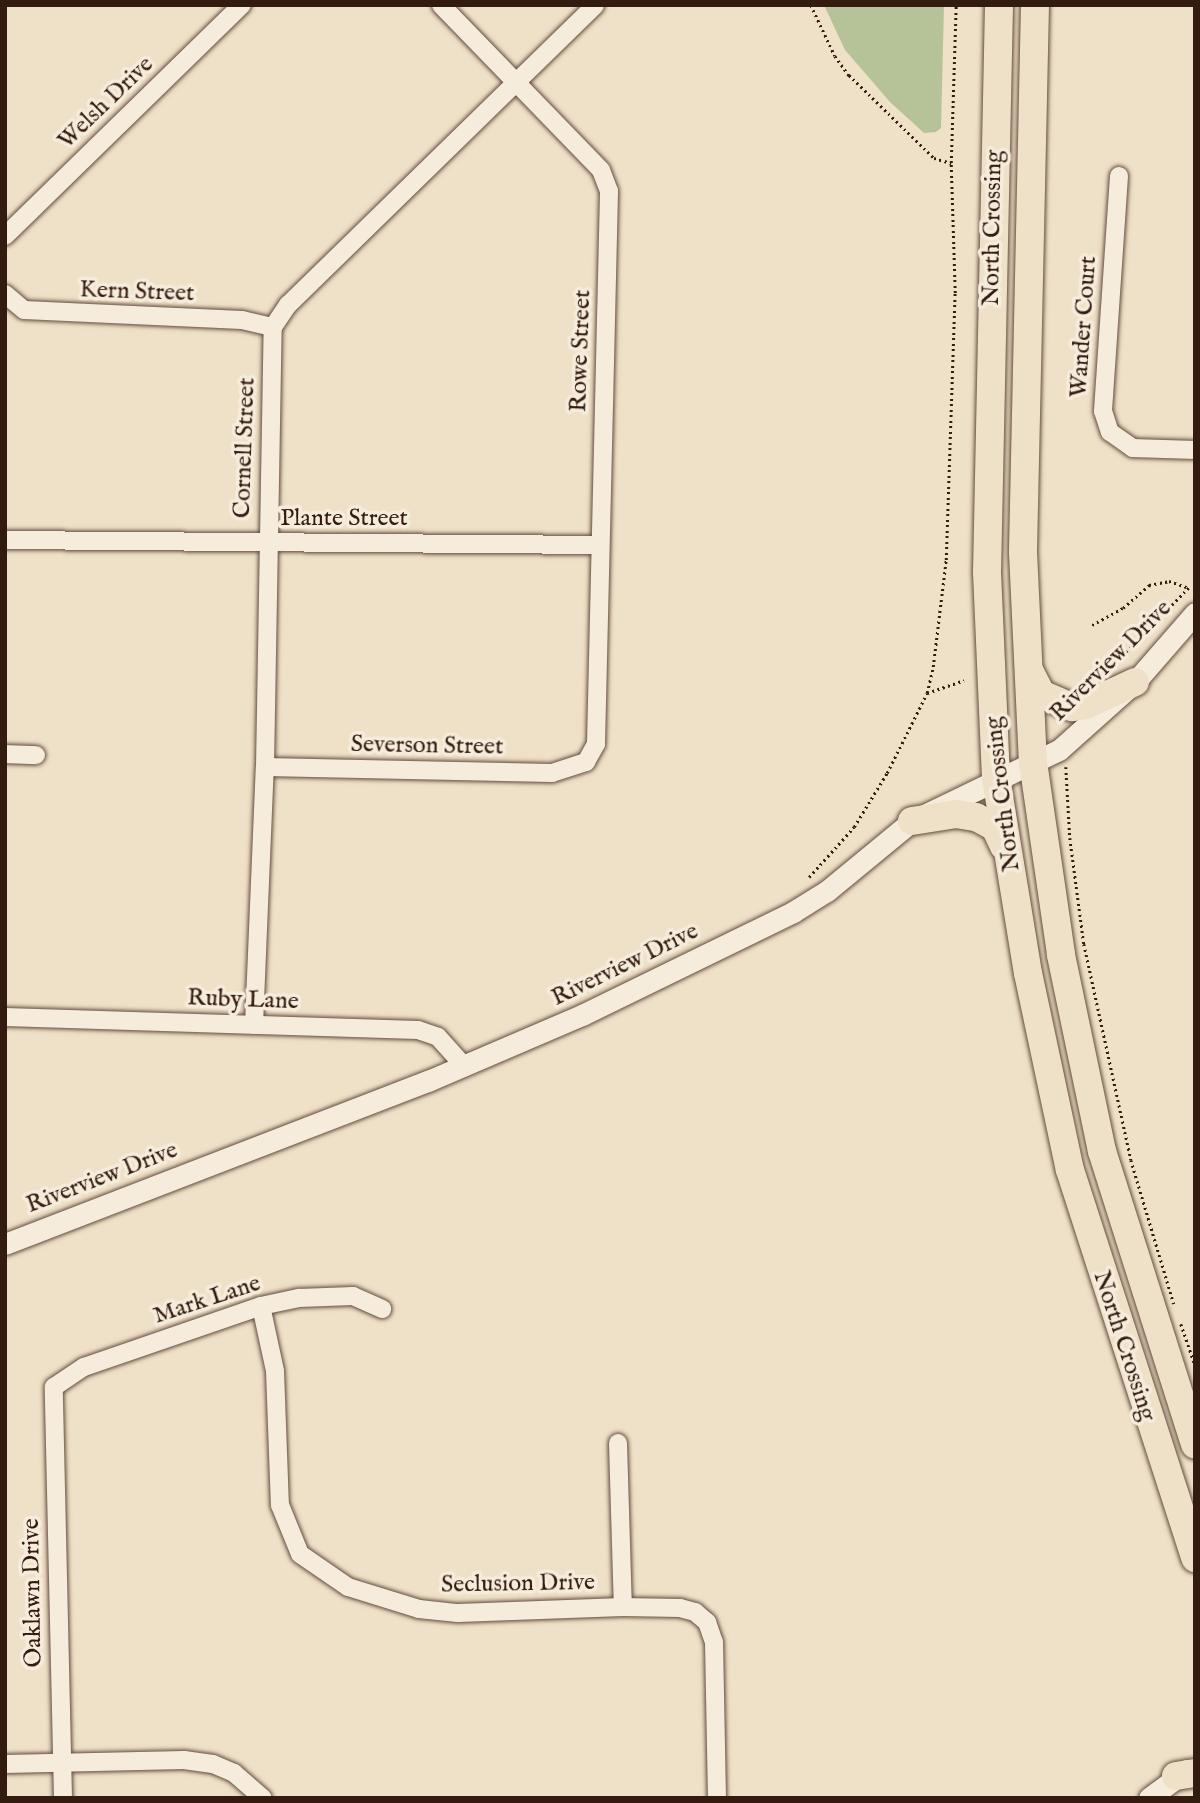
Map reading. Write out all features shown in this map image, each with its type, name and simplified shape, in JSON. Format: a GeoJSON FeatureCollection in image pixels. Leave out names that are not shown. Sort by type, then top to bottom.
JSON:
{"type":"FeatureCollection","features":[{"type":"Feature","properties":{"kind":"main road","name":"North Crossing"},"geometry":{"type":"LineString","coordinates":[[999,5],[987,585],[996,778],[1044,1059],[1070,1170],[1195,1558]]}},
{"type":"Feature","properties":{"kind":"main road","name":"North Crossing"},"geometry":{"type":"LineString","coordinates":[[1035,5],[1024,451],[1027,665],[1033,762],[1044,854],[1080,1053],[1130,1249],[1195,1445]]}},
{"type":"Feature","properties":{"kind":"main road"},"geometry":{"type":"LineString","coordinates":[[988,472],[1016,745],[1021,757],[1033,762]]}},
{"type":"Feature","properties":{"kind":"main road"},"geometry":{"type":"LineString","coordinates":[[1027,665],[1033,686],[1041,694],[1072,707],[1086,705],[1135,682]]}},
{"type":"Feature","properties":{"kind":"main road"},"geometry":{"type":"LineString","coordinates":[[996,778],[1013,787],[1018,797],[1046,949],[1080,1053]]}},
{"type":"Feature","properties":{"kind":"main road"},"geometry":{"type":"LineString","coordinates":[[912,821],[956,814],[987,820],[1000,834],[1010,868]]}},
{"type":"Feature","properties":{"kind":"main road"},"geometry":{"type":"LineString","coordinates":[[1161,1458],[1195,1530]]}},
{"type":"Feature","properties":{"kind":"street","name":"Welsh Drive"},"geometry":{"type":"LineString","coordinates":[[5,236],[242,5]]}},
{"type":"Feature","properties":{"kind":"street","name":"Rowe Street"},"geometry":{"type":"LineString","coordinates":[[441,5],[601,170],[609,191],[599,545],[598,729],[586,762]]}},
{"type":"Feature","properties":{"kind":"street"},"geometry":{"type":"LineString","coordinates":[[273,327],[288,305],[595,5]]}},
{"type":"Feature","properties":{"kind":"street","name":"Wander Court"},"geometry":{"type":"LineString","coordinates":[[1119,176],[1103,411],[1110,432],[1133,448],[1195,450]]}},
{"type":"Feature","properties":{"kind":"street","name":"Kern Street"},"geometry":{"type":"LineString","coordinates":[[5,294],[24,310],[242,320],[273,327]]}},
{"type":"Feature","properties":{"kind":"street","name":"Cornell Street"},"geometry":{"type":"LineString","coordinates":[[254,1025],[265,767],[273,327]]}},
{"type":"Feature","properties":{"kind":"street","name":"Plante Street"},"geometry":{"type":"LineString","coordinates":[[5,540],[599,545]]}},
{"type":"Feature","properties":{"kind":"street","name":"Riverview Drive"},"geometry":{"type":"LineString","coordinates":[[5,1244],[464,1066],[582,1015],[793,912],[827,891],[912,821],[996,778],[1059,750],[1135,682],[1195,613]]}},
{"type":"Feature","properties":{"kind":"street"},"geometry":{"type":"LineString","coordinates":[[5,754],[36,755]]}},
{"type":"Feature","properties":{"kind":"street","name":"Severson Street"},"geometry":{"type":"LineString","coordinates":[[265,767],[552,773],[586,762]]}},
{"type":"Feature","properties":{"kind":"street","name":"Ruby Lane"},"geometry":{"type":"LineString","coordinates":[[5,1017],[418,1030],[438,1037],[464,1066]]}},
{"type":"Feature","properties":{"kind":"street","name":"Mark Lane"},"geometry":{"type":"LineString","coordinates":[[54,1387],[84,1367],[261,1306],[299,1298],[353,1296],[382,1309]]}},
{"type":"Feature","properties":{"kind":"street","name":"Seclusion Drive"},"geometry":{"type":"LineString","coordinates":[[261,1306],[275,1371],[280,1504],[300,1554],[348,1587],[419,1609],[458,1613],[623,1607],[680,1608],[706,1622],[714,1642],[716,1668],[717,1798]]}},
{"type":"Feature","properties":{"kind":"street","name":"Oaklawn Drive"},"geometry":{"type":"LineString","coordinates":[[54,1387],[63,1798]]}},
{"type":"Feature","properties":{"kind":"street"},"geometry":{"type":"LineString","coordinates":[[618,1443],[623,1607]]}},
{"type":"Feature","properties":{"kind":"street"},"geometry":{"type":"LineString","coordinates":[[5,1764],[184,1760],[213,1764],[242,1779],[262,1798]]}},
{"type":"Feature","properties":{"kind":"street"},"geometry":{"type":"LineString","coordinates":[[1149,1798],[1189,1772]]}},
{"type":"Feature","properties":{"kind":"path"},"geometry":{"type":"LineString","coordinates":[[811,5],[835,57],[849,75],[934,158],[951,163]]}},
{"type":"Feature","properties":{"kind":"path"},"geometry":{"type":"LineString","coordinates":[[809,877],[854,827],[927,693],[946,560],[955,293],[951,163],[956,5]]}},
{"type":"Feature","properties":{"kind":"path"},"geometry":{"type":"LineString","coordinates":[[1092,625],[1123,608],[1149,585],[1169,581],[1189,588],[1106,673]]}},
{"type":"Feature","properties":{"kind":"path"},"geometry":{"type":"LineString","coordinates":[[927,693],[964,680]]}},
{"type":"Feature","properties":{"kind":"path"},"geometry":{"type":"LineString","coordinates":[[1059,750],[1068,772],[1069,838],[1084,944],[1110,1071],[1176,1308]]}},
{"type":"Feature","properties":{"kind":"path"},"geometry":{"type":"LineString","coordinates":[[1180,1322],[1195,1365]]}},
{"type":"Feature","properties":{"kind":"green space"},"geometry":{"type":"Polygon","coordinates":[[[824,5],[944,5],[941,128],[936,132],[924,133],[890,102],[845,50],[824,5]]]}}]}
